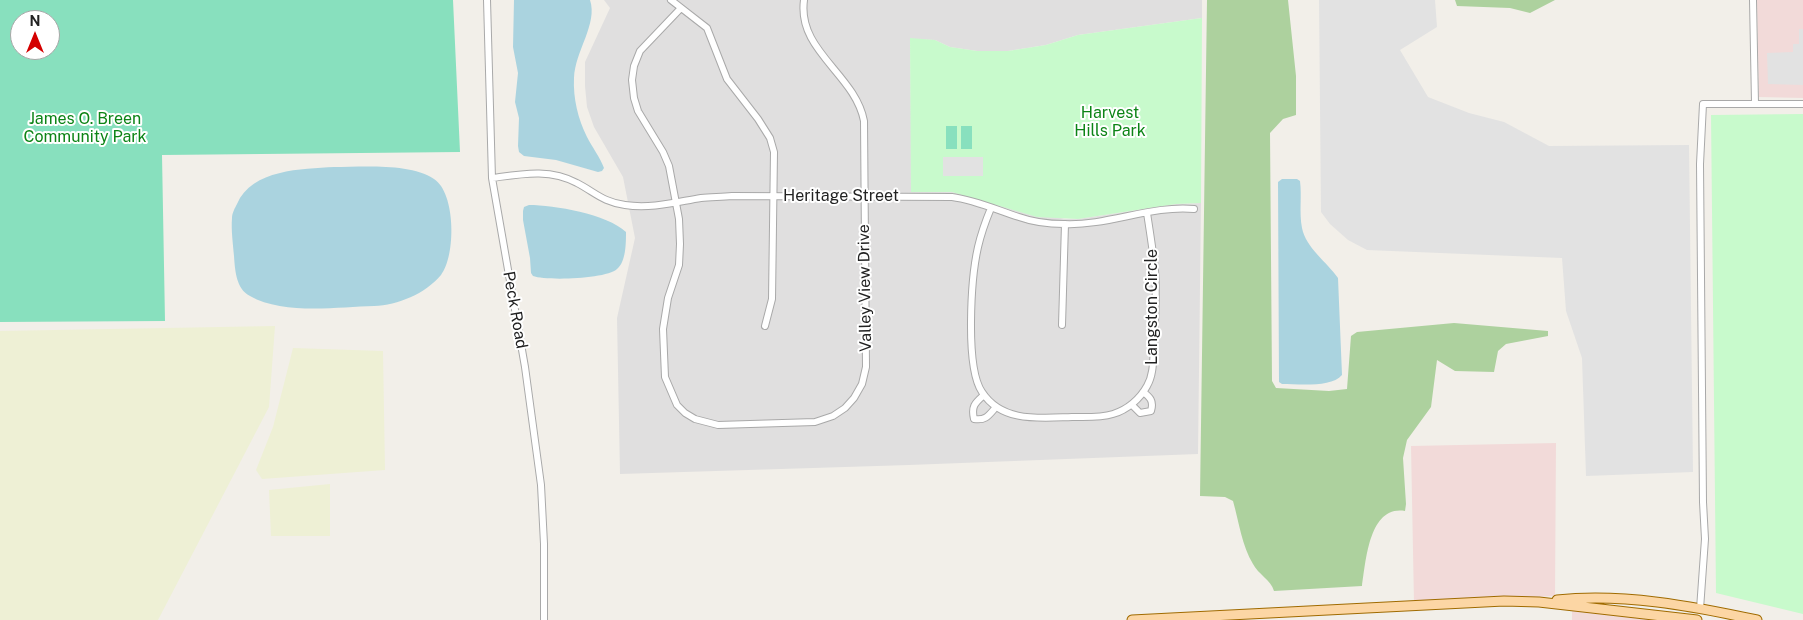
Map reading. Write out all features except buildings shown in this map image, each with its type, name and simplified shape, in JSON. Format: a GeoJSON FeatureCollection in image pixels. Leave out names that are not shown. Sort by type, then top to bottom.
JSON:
{"type":"FeatureCollection","features":[{"type":"Feature","properties":{"kind":"main road"},"geometry":{"type":"LineString","coordinates":[[1539,602],[1584,597],[1631,600],[1700,609],[1757,620]]}},
{"type":"Feature","properties":{"kind":"main road"},"geometry":{"type":"LineString","coordinates":[[1132,620],[1504,601],[1539,602],[1697,620]]}},
{"type":"Feature","properties":{"kind":"street","name":"Peck Road"},"geometry":{"type":"LineString","coordinates":[[487,0],[492,178],[525,367],[540,476],[544,544],[544,620]]}},
{"type":"Feature","properties":{"kind":"street"},"geometry":{"type":"LineString","coordinates":[[671,0],[707,28],[727,79],[770,138],[774,152],[772,299],[765,326]]}},
{"type":"Feature","properties":{"kind":"street","name":"Valley View Drive"},"geometry":{"type":"LineString","coordinates":[[681,8],[640,51],[634,66],[632,80],[632,92],[636,105],[664,152],[669,166],[679,219],[679,264],[666,306],[663,329],[665,377],[677,405],[686,413],[704,423],[718,425],[804,423],[824,420],[845,408],[854,398],[862,384],[866,367],[864,128],[861,110],[850,88],[808,35],[803,15],[804,0]]}},
{"type":"Feature","properties":{"kind":"street"},"geometry":{"type":"LineString","coordinates":[[1753,0],[1755,103]]}},
{"type":"Feature","properties":{"kind":"street"},"geometry":{"type":"LineString","coordinates":[[1700,609],[1704,539],[1700,164],[1703,104],[1803,104]]}},
{"type":"Feature","properties":{"kind":"street","name":"Heritage Street"},"geometry":{"type":"LineString","coordinates":[[492,178],[529,173],[545,174],[577,183],[608,201],[623,205],[642,206],[732,196],[952,197],[1036,222],[1065,224],[1095,222],[1176,208],[1194,209]]}},
{"type":"Feature","properties":{"kind":"street"},"geometry":{"type":"LineString","coordinates":[[991,208],[978,246],[972,306],[973,366],[975,379],[984,395],[996,407],[1010,414],[1026,418],[1085,417],[1113,414],[1132,405],[1140,413],[1151,411],[1153,406],[1152,400],[1142,392]]}},
{"type":"Feature","properties":{"kind":"street","name":"Langston Circle"},"geometry":{"type":"LineString","coordinates":[[1132,405],[1147,386],[1152,371],[1155,271],[1147,213]]}},
{"type":"Feature","properties":{"kind":"street"},"geometry":{"type":"LineString","coordinates":[[1062,325],[1065,224]]}},
{"type":"Feature","properties":{"kind":"street"},"geometry":{"type":"LineString","coordinates":[[984,395],[972,411],[974,419],[987,418],[996,407]]}},
{"type":"Feature","properties":{"kind":"shaded area"},"geometry":{"type":"Polygon","coordinates":[[[604,0],[1202,0],[1202,18],[1078,35],[1046,45],[1008,51],[977,51],[950,47],[935,40],[910,39],[912,192],[952,192],[1065,219],[1078,219],[1176,204],[1201,203],[1198,454],[620,474],[617,318],[635,238],[623,177],[594,127],[587,107],[585,62],[610,8],[604,0]]]}},
{"type":"Feature","properties":{"kind":"shaded area"},"geometry":{"type":"Polygon","coordinates":[[[1319,0],[1435,0],[1437,27],[1400,50],[1428,97],[1469,113],[1504,122],[1549,146],[1689,145],[1693,472],[1586,476],[1582,358],[1566,311],[1562,258],[1367,250],[1348,240],[1330,224],[1321,212],[1319,0]]]}},
{"type":"Feature","properties":{"kind":"shaded area"},"geometry":{"type":"Polygon","coordinates":[[[1757,0],[1803,0],[1803,98],[1759,97],[1757,0]]]}},
{"type":"Feature","properties":{"kind":"shaded area"},"geometry":{"type":"Polygon","coordinates":[[[1799,29],[1803,29],[1803,85],[1768,84],[1767,53],[1793,52],[1793,44],[1799,44],[1799,29]]]}},
{"type":"Feature","properties":{"kind":"shaded area"},"geometry":{"type":"Polygon","coordinates":[[[943,157],[983,157],[983,176],[943,176],[943,157]]]}},
{"type":"Feature","properties":{"kind":"shaded area"},"geometry":{"type":"Polygon","coordinates":[[[1556,443],[1555,596],[1414,603],[1411,446],[1556,443]]]}},
{"type":"Feature","properties":{"kind":"shaded area"},"geometry":{"type":"Polygon","coordinates":[[[1572,611],[1652,620],[1572,620],[1572,611]]]}},
{"type":"Feature","properties":{"kind":"green space","name":"James O. Breen Community Park"},"geometry":{"type":"Polygon","coordinates":[[[0,0],[453,0],[460,152],[162,155],[165,321],[0,322],[0,0]]]}},
{"type":"Feature","properties":{"kind":"green space"},"geometry":{"type":"Polygon","coordinates":[[[1207,0],[1288,0],[1296,76],[1296,115],[1283,119],[1270,133],[1272,381],[1276,388],[1329,391],[1347,389],[1351,336],[1357,332],[1454,323],[1548,331],[1548,336],[1506,344],[1498,351],[1494,372],[1455,371],[1437,360],[1431,407],[1407,440],[1403,458],[1405,511],[1393,511],[1384,517],[1377,526],[1368,550],[1362,586],[1274,591],[1255,568],[1249,557],[1243,542],[1233,501],[1225,497],[1200,496],[1207,0]]]}},
{"type":"Feature","properties":{"kind":"green space"},"geometry":{"type":"Polygon","coordinates":[[[1455,0],[1555,0],[1530,13],[1510,8],[1457,6],[1455,0]]]}},
{"type":"Feature","properties":{"kind":"green space","name":"Harvest Hills Park"},"geometry":{"type":"Polygon","coordinates":[[[1202,18],[1201,203],[1176,204],[1078,219],[1037,217],[952,192],[911,192],[910,38],[935,40],[950,47],[977,51],[1008,51],[1046,45],[1078,35],[1202,18]]]}},
{"type":"Feature","properties":{"kind":"green space"},"geometry":{"type":"Polygon","coordinates":[[[1803,114],[1803,614],[1716,593],[1711,115],[1803,114]]]}},
{"type":"Feature","properties":{"kind":"green space"},"geometry":{"type":"Polygon","coordinates":[[[946,126],[957,126],[957,149],[946,149],[946,126]]]}},
{"type":"Feature","properties":{"kind":"green space"},"geometry":{"type":"Polygon","coordinates":[[[961,126],[972,126],[972,149],[961,149],[961,126]]]}},
{"type":"Feature","properties":{"kind":"green space"},"geometry":{"type":"Polygon","coordinates":[[[275,326],[269,407],[158,620],[0,620],[0,331],[275,326]]]}},
{"type":"Feature","properties":{"kind":"green space"},"geometry":{"type":"Polygon","coordinates":[[[293,348],[383,351],[385,470],[262,479],[256,470],[273,427],[293,348]]]}},
{"type":"Feature","properties":{"kind":"green space"},"geometry":{"type":"Polygon","coordinates":[[[330,484],[330,536],[271,536],[269,490],[330,484]]]}},
{"type":"Feature","properties":{"kind":"water"},"geometry":{"type":"Polygon","coordinates":[[[514,0],[590,0],[592,9],[591,19],[575,68],[574,93],[581,123],[604,168],[602,171],[598,172],[556,160],[524,156],[519,152],[519,118],[515,102],[518,73],[513,47],[514,0]]]}},
{"type":"Feature","properties":{"kind":"water"},"geometry":{"type":"Polygon","coordinates":[[[334,167],[386,167],[412,170],[434,179],[441,186],[450,211],[451,240],[446,266],[441,275],[427,288],[402,301],[374,306],[294,308],[263,302],[245,293],[239,284],[236,273],[232,227],[233,212],[244,192],[266,177],[279,173],[334,167]]]}},
{"type":"Feature","properties":{"kind":"water"},"geometry":{"type":"Polygon","coordinates":[[[1282,179],[1297,179],[1300,181],[1301,222],[1304,235],[1312,248],[1338,278],[1342,375],[1337,379],[1322,384],[1282,384],[1279,382],[1278,182],[1282,179]]]}},
{"type":"Feature","properties":{"kind":"water"},"geometry":{"type":"Polygon","coordinates":[[[529,205],[580,212],[606,220],[626,232],[625,252],[620,266],[611,272],[589,277],[540,278],[533,276],[523,220],[524,207],[529,205]]]}}]}
